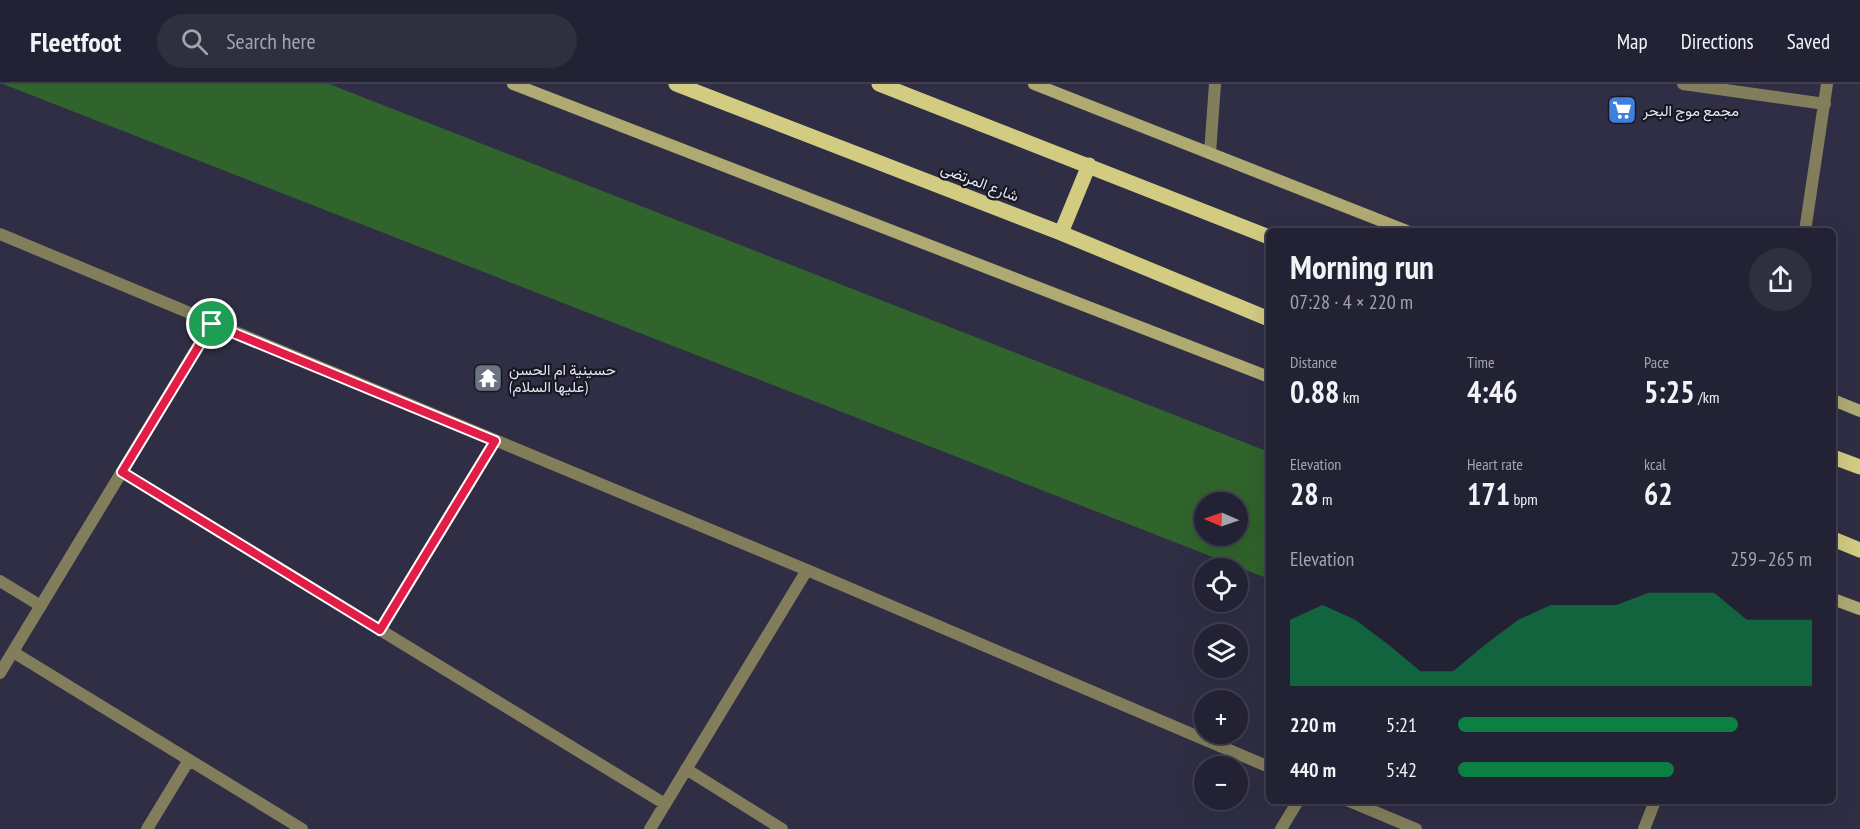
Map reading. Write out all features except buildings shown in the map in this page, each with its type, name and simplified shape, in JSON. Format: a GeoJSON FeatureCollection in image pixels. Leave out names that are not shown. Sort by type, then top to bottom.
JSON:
{"type":"FeatureCollection","features":[{"type":"Feature","properties":{"kind":"main road"},"geometry":{"type":"LineString","coordinates":[[513,84],[1266,376]]}},
{"type":"Feature","properties":{"kind":"main road","name":"شارع المرتضى"},"geometry":{"type":"LineString","coordinates":[[676,84],[1061,233],[1266,318]]}},
{"type":"Feature","properties":{"kind":"main road"},"geometry":{"type":"LineString","coordinates":[[879,84],[1266,236]]}},
{"type":"Feature","properties":{"kind":"main road"},"geometry":{"type":"LineString","coordinates":[[1034,84],[1399,228]]}},
{"type":"Feature","properties":{"kind":"main road"},"geometry":{"type":"LineString","coordinates":[[1061,233],[1089,165]]}},
{"type":"Feature","properties":{"kind":"main road"},"geometry":{"type":"LineString","coordinates":[[1836,401],[1860,411]]}},
{"type":"Feature","properties":{"kind":"main road"},"geometry":{"type":"LineString","coordinates":[[1836,458],[1860,467]]}},
{"type":"Feature","properties":{"kind":"main road"},"geometry":{"type":"LineString","coordinates":[[1836,540],[1860,550]]}},
{"type":"Feature","properties":{"kind":"main road"},"geometry":{"type":"LineString","coordinates":[[1836,600],[1860,609]]}},
{"type":"Feature","properties":{"kind":"street"},"geometry":{"type":"LineString","coordinates":[[1210,153],[1215,84]]}},
{"type":"Feature","properties":{"kind":"street"},"geometry":{"type":"LineString","coordinates":[[1683,84],[1824,104]]}},
{"type":"Feature","properties":{"kind":"street"},"geometry":{"type":"LineString","coordinates":[[1805,228],[1827,84]]}},
{"type":"Feature","properties":{"kind":"street"},"geometry":{"type":"LineString","coordinates":[[0,234],[807,570],[1266,766]]}},
{"type":"Feature","properties":{"kind":"street"},"geometry":{"type":"LineString","coordinates":[[0,673],[212,324]]}},
{"type":"Feature","properties":{"kind":"street"},"geometry":{"type":"LineString","coordinates":[[380,630],[495,441]]}},
{"type":"Feature","properties":{"kind":"street"},"geometry":{"type":"LineString","coordinates":[[122,472],[665,804]]}},
{"type":"Feature","properties":{"kind":"street"},"geometry":{"type":"LineString","coordinates":[[650,829],[807,570]]}},
{"type":"Feature","properties":{"kind":"street"},"geometry":{"type":"LineString","coordinates":[[0,580],[41,606]]}},
{"type":"Feature","properties":{"kind":"street"},"geometry":{"type":"LineString","coordinates":[[13,652],[302,829]]}},
{"type":"Feature","properties":{"kind":"street"},"geometry":{"type":"LineString","coordinates":[[147,829],[189,760]]}},
{"type":"Feature","properties":{"kind":"street"},"geometry":{"type":"LineString","coordinates":[[686,769],[782,829]]}},
{"type":"Feature","properties":{"kind":"street"},"geometry":{"type":"LineString","coordinates":[[1281,829],[1296,804]]}},
{"type":"Feature","properties":{"kind":"street"},"geometry":{"type":"LineString","coordinates":[[1356,804],[1416,829]]}},
{"type":"Feature","properties":{"kind":"street"},"geometry":{"type":"LineString","coordinates":[[1644,829],[1654,804]]}},
{"type":"Feature","properties":{"kind":"green space"},"geometry":{"type":"Polygon","coordinates":[[[3,84],[329,84],[1266,451],[1266,578],[1248,571],[1248,558],[1215,558],[3,84]]]}},
{"type":"Feature","properties":{"kind":"place","name":"مجمع موج البحر"},"geometry":{"type":"Point","coordinates":[1622,110]}},
{"type":"Feature","properties":{"kind":"place","name":"حسينية ام الحسن (عليها السلام)"},"geometry":{"type":"Point","coordinates":[488,378]}},
{"type":"Feature","properties":{"kind":"route"},"geometry":{"type":"LineString","coordinates":[[212,324],[495,441],[380,630],[122,472],[212,324]]}}]}
